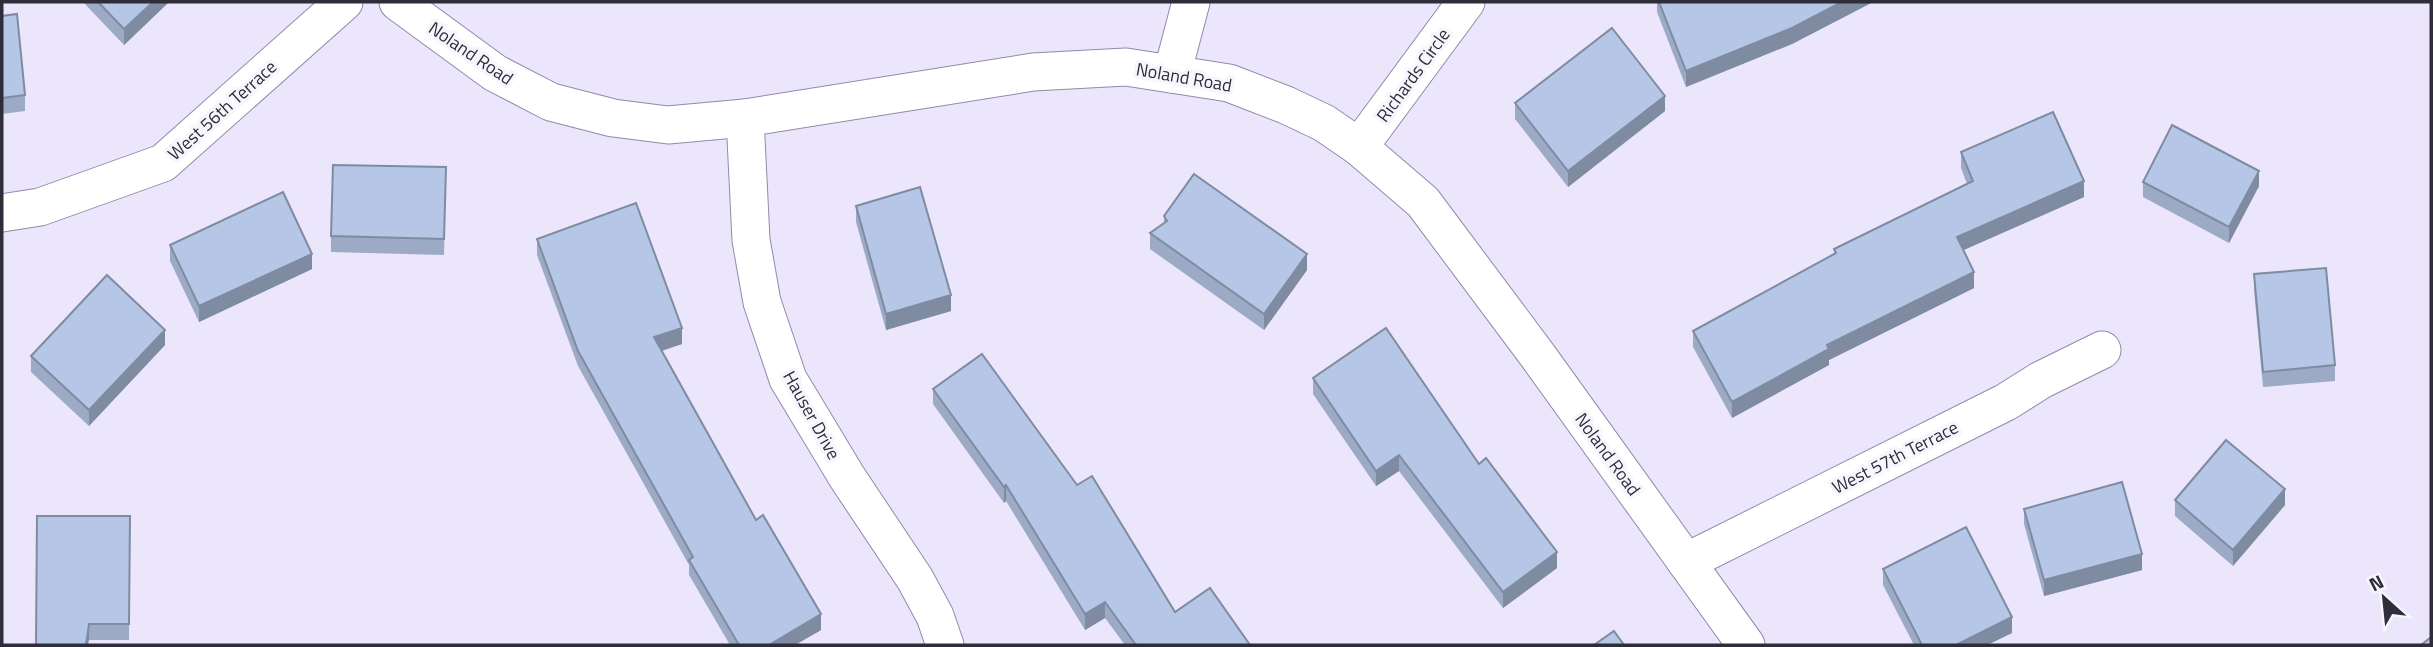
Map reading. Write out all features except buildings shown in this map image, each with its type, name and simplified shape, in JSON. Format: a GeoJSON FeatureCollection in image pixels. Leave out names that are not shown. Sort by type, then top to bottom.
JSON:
{"type":"FeatureCollection","features":[{"type":"Feature","properties":{"kind":"street","name":"West 56th Terrace"},"geometry":{"type":"LineString","coordinates":[[2,213],[40,207],[163,163],[344,2]]}},
{"type":"Feature","properties":{"kind":"street","name":"Noland Road"},"geometry":{"type":"LineString","coordinates":[[398,2],[495,73],[551,102],[613,118],[668,125],[745,118],[1033,72],[1126,66],[1229,83],[1324,123],[1359,147],[1423,202],[1538,356],[1746,645]]}},
{"type":"Feature","properties":{"kind":"street"},"geometry":{"type":"LineString","coordinates":[[1172,74],[1191,2]]}},
{"type":"Feature","properties":{"kind":"street","name":"Richards Circle"},"geometry":{"type":"LineString","coordinates":[[1359,147],[1466,2]]}},
{"type":"Feature","properties":{"kind":"street","name":"Hauser Drive"},"geometry":{"type":"LineString","coordinates":[[745,118],[751,240],[762,302],[788,379],[847,477],[915,579],[935,616],[945,645]]}},
{"type":"Feature","properties":{"kind":"street","name":"West 57th Terrace"},"geometry":{"type":"LineString","coordinates":[[1686,562],[2102,351]]}}]}
